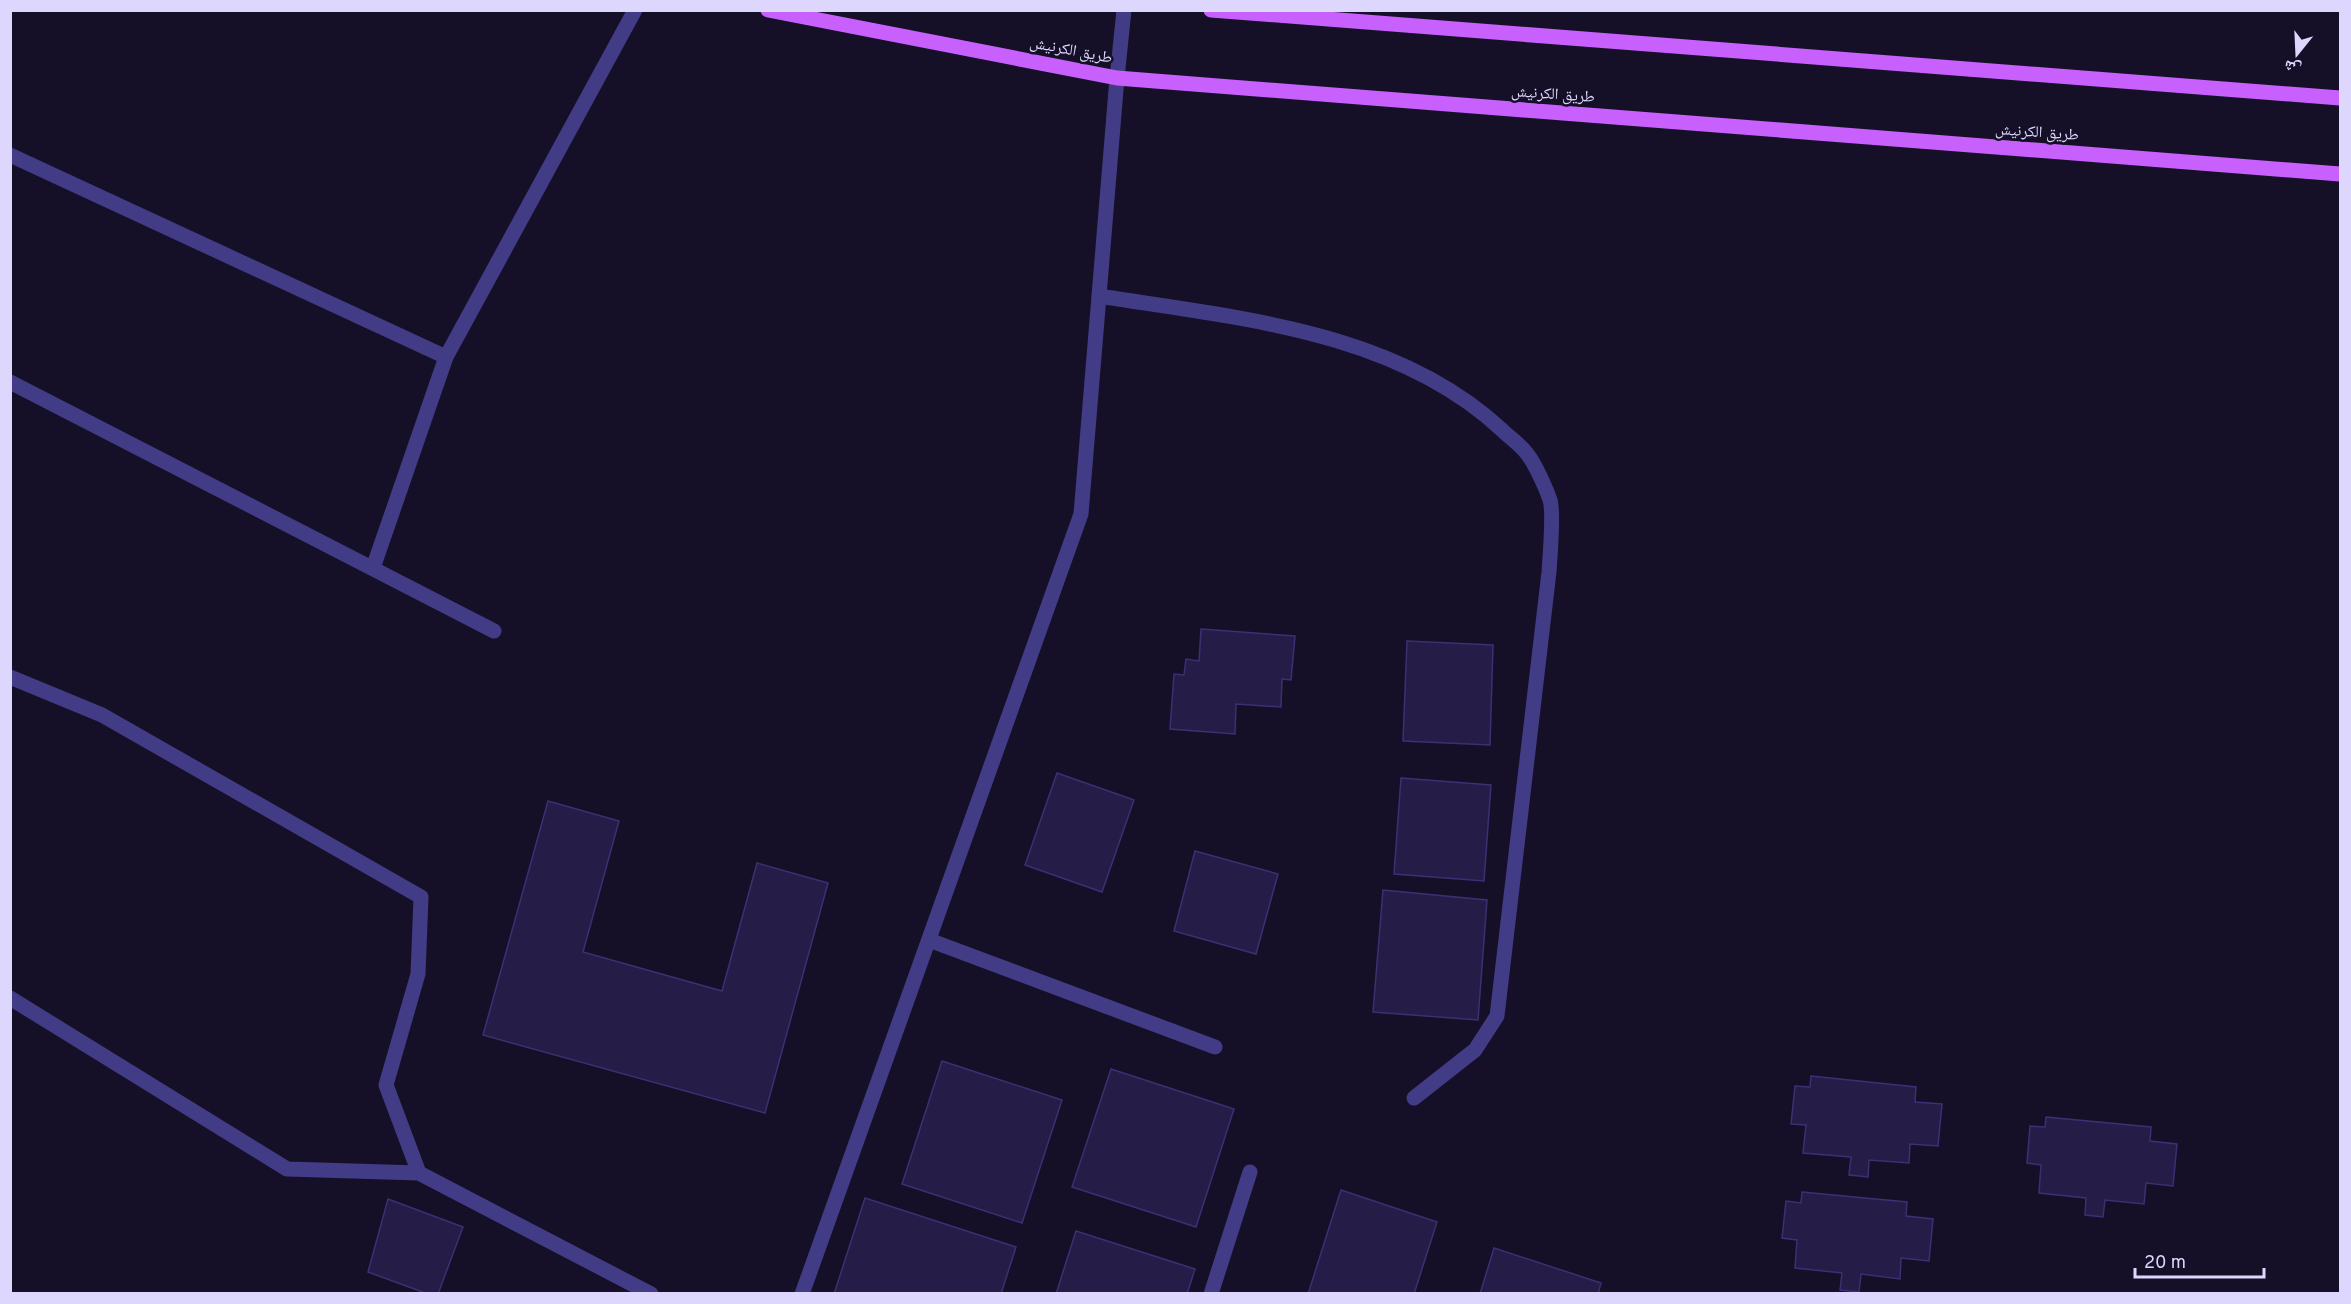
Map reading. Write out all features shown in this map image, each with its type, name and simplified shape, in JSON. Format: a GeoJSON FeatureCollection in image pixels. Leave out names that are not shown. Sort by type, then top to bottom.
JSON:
{"type":"FeatureCollection","features":[{"type":"Feature","properties":{"kind":"main road","name":"طريق الكرنيش"},"geometry":{"type":"LineString","coordinates":[[768,10],[1117,78],[2340,174]]}},
{"type":"Feature","properties":{"kind":"main road"},"geometry":{"type":"LineString","coordinates":[[1211,10],[2340,98]]}},
{"type":"Feature","properties":{"kind":"street"},"geometry":{"type":"LineString","coordinates":[[373,568],[446,357],[635,10]]}},
{"type":"Feature","properties":{"kind":"street"},"geometry":{"type":"LineString","coordinates":[[802,1293],[1081,514],[1124,10]]}},
{"type":"Feature","properties":{"kind":"street"},"geometry":{"type":"LineString","coordinates":[[10,155],[446,357]]}},
{"type":"Feature","properties":{"kind":"street"},"geometry":{"type":"LineString","coordinates":[[1099,296],[1243,319],[1349,345],[1392,361],[1435,382],[1484,413],[1529,455],[1551,501],[1550,572],[1497,1016],[1475,1050],[1414,1098]]}},
{"type":"Feature","properties":{"kind":"street"},"geometry":{"type":"LineString","coordinates":[[10,382],[494,631]]}},
{"type":"Feature","properties":{"kind":"street"},"geometry":{"type":"LineString","coordinates":[[10,677],[102,715],[421,897],[418,974],[386,1085],[419,1173]]}},
{"type":"Feature","properties":{"kind":"street"},"geometry":{"type":"LineString","coordinates":[[929,940],[1215,1047]]}},
{"type":"Feature","properties":{"kind":"street"},"geometry":{"type":"LineString","coordinates":[[10,998],[287,1169],[419,1173],[651,1293]]}},
{"type":"Feature","properties":{"kind":"street"},"geometry":{"type":"LineString","coordinates":[[1211,1293],[1250,1172]]}},
{"type":"Feature","properties":{"kind":"building"},"geometry":{"type":"Polygon","coordinates":[[[1201,629],[1295,636],[1291,680],[1282,679],[1281,707],[1236,704],[1235,734],[1170,729],[1174,674],[1184,675],[1186,659],[1199,661],[1201,629]]]}},
{"type":"Feature","properties":{"kind":"building"},"geometry":{"type":"Polygon","coordinates":[[[1407,641],[1493,645],[1490,745],[1403,741],[1407,641]]]}},
{"type":"Feature","properties":{"kind":"building"},"geometry":{"type":"Polygon","coordinates":[[[1057,773],[1134,800],[1102,892],[1025,865],[1057,773]]]}},
{"type":"Feature","properties":{"kind":"building"},"geometry":{"type":"Polygon","coordinates":[[[1401,778],[1491,785],[1484,881],[1394,874],[1401,778]]]}},
{"type":"Feature","properties":{"kind":"building"},"geometry":{"type":"Polygon","coordinates":[[[548,801],[619,821],[583,952],[722,991],[757,863],[828,883],[765,1113],[483,1035],[548,801]]]}},
{"type":"Feature","properties":{"kind":"building"},"geometry":{"type":"Polygon","coordinates":[[[1195,851],[1278,874],[1256,954],[1174,931],[1195,851]]]}},
{"type":"Feature","properties":{"kind":"building"},"geometry":{"type":"Polygon","coordinates":[[[1383,890],[1487,900],[1478,1020],[1373,1012],[1383,890]]]}},
{"type":"Feature","properties":{"kind":"building"},"geometry":{"type":"Polygon","coordinates":[[[942,1061],[1062,1100],[1022,1223],[902,1184],[942,1061]]]}},
{"type":"Feature","properties":{"kind":"building"},"geometry":{"type":"Polygon","coordinates":[[[1111,1069],[1234,1109],[1196,1227],[1072,1187],[1111,1069]]]}},
{"type":"Feature","properties":{"kind":"building"},"geometry":{"type":"Polygon","coordinates":[[[1811,1076],[1916,1087],[1915,1102],[1942,1104],[1938,1146],[1910,1144],[1909,1163],[1869,1160],[1868,1177],[1849,1175],[1851,1157],[1803,1153],[1806,1125],[1791,1124],[1795,1086],[1810,1087],[1811,1076]]]}},
{"type":"Feature","properties":{"kind":"building"},"geometry":{"type":"Polygon","coordinates":[[[2046,1117],[2151,1127],[2150,1141],[2177,1144],[2173,1186],[2146,1183],[2144,1204],[2105,1200],[2103,1217],[2085,1215],[2086,1198],[2039,1193],[2041,1165],[2027,1163],[2030,1126],[2045,1127],[2046,1117]]]}},
{"type":"Feature","properties":{"kind":"building"},"geometry":{"type":"Polygon","coordinates":[[[1341,1190],[1437,1222],[1414,1294],[1308,1294],[1341,1190]]]}},
{"type":"Feature","properties":{"kind":"building"},"geometry":{"type":"Polygon","coordinates":[[[1802,1192],[1907,1202],[1906,1216],[1933,1219],[1929,1261],[1901,1258],[1900,1279],[1861,1274],[1859,1292],[1840,1290],[1842,1273],[1795,1268],[1797,1240],[1782,1238],[1786,1201],[1801,1203],[1802,1192]]]}},
{"type":"Feature","properties":{"kind":"building"},"geometry":{"type":"Polygon","coordinates":[[[865,1198],[1016,1247],[1001,1294],[834,1294],[865,1198]]]}},
{"type":"Feature","properties":{"kind":"building"},"geometry":{"type":"Polygon","coordinates":[[[388,1199],[463,1227],[438,1294],[428,1294],[368,1272],[388,1199]]]}},
{"type":"Feature","properties":{"kind":"building"},"geometry":{"type":"Polygon","coordinates":[[[1076,1231],[1195,1269],[1187,1294],[1056,1294],[1076,1231]]]}},
{"type":"Feature","properties":{"kind":"building"},"geometry":{"type":"Polygon","coordinates":[[[1494,1248],[1601,1283],[1598,1294],[1480,1294],[1494,1248]]]}}]}
